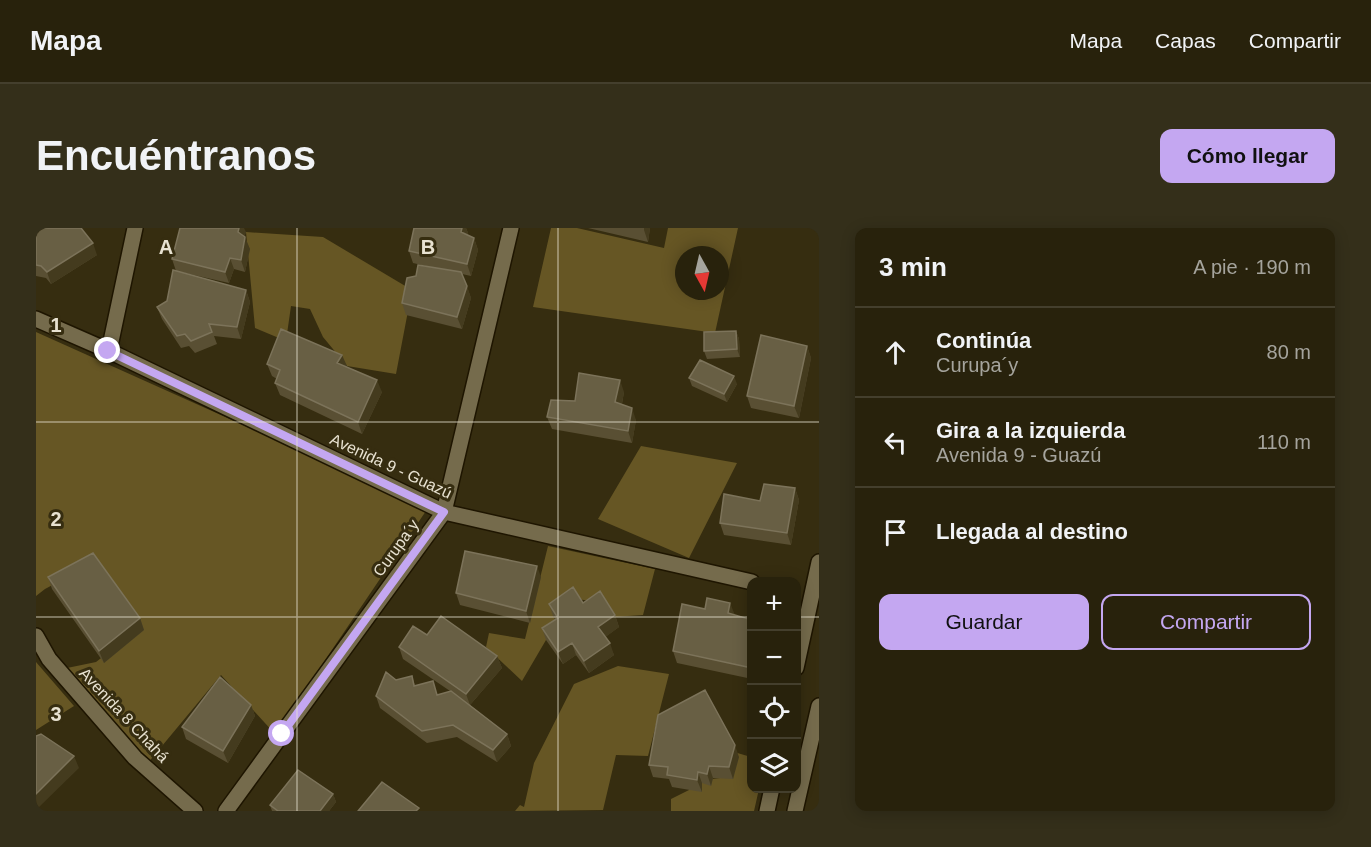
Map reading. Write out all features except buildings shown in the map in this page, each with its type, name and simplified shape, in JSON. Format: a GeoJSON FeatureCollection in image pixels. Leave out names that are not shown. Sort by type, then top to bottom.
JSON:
{"type":"FeatureCollection","features":[{"type":"Feature","properties":{"kind":"street"},"geometry":{"type":"LineString","coordinates":[[108,351],[135,228]]}},
{"type":"Feature","properties":{"kind":"street","name":"Curupa´y"},"geometry":{"type":"LineString","coordinates":[[226,811],[444,512],[511,228]]}},
{"type":"Feature","properties":{"kind":"street","name":"Avenida 9 - Guazú"},"geometry":{"type":"LineString","coordinates":[[36,319],[108,351],[444,512],[747,581]]}},
{"type":"Feature","properties":{"kind":"street"},"geometry":{"type":"LineString","coordinates":[[800,631],[804,594],[819,562]]}},
{"type":"Feature","properties":{"kind":"street","name":"Avenida 8 Chahá"},"geometry":{"type":"LineString","coordinates":[[36,636],[49,659],[135,758],[195,811]]}},
{"type":"Feature","properties":{"kind":"street"},"geometry":{"type":"LineString","coordinates":[[795,811],[819,706]]}},
{"type":"Feature","properties":{"kind":"street"},"geometry":{"type":"LineString","coordinates":[[767,811],[771,793]]}},
{"type":"Feature","properties":{"kind":"shaded area"},"geometry":{"type":"Polygon","coordinates":[[[551,228],[577,228],[664,248],[668,228],[738,228],[729,269],[729,246],[675,246],[675,300],[722,300],[715,333],[533,307],[551,228]]]}},
{"type":"Feature","properties":{"kind":"shaded area"},"geometry":{"type":"Polygon","coordinates":[[[246,232],[323,237],[412,290],[396,374],[347,366],[323,337],[310,309],[291,306],[286,341],[255,328],[246,232]]]}},
{"type":"Feature","properties":{"kind":"shaded area"},"geometry":{"type":"Polygon","coordinates":[[[36,332],[428,508],[275,734],[221,675],[147,764],[67,668],[96,662],[137,630],[90,565],[36,596],[36,332]]]}},
{"type":"Feature","properties":{"kind":"shaded area"},"geometry":{"type":"Polygon","coordinates":[[[641,446],[737,463],[689,558],[598,519],[641,446]]]}},
{"type":"Feature","properties":{"kind":"shaded area"},"geometry":{"type":"Polygon","coordinates":[[[548,546],[655,569],[643,615],[613,617],[604,603],[577,599],[553,616],[562,630],[546,640],[522,681],[486,647],[489,633],[525,639],[548,546]]]}},
{"type":"Feature","properties":{"kind":"shaded area"},"geometry":{"type":"Polygon","coordinates":[[[36,662],[74,706],[36,730],[36,662]]]}},
{"type":"Feature","properties":{"kind":"shaded area"},"geometry":{"type":"Polygon","coordinates":[[[618,666],[669,674],[648,756],[616,755],[603,810],[515,811],[520,805],[524,807],[534,763],[574,684],[618,666]]]}},
{"type":"Feature","properties":{"kind":"shaded area"},"geometry":{"type":"Polygon","coordinates":[[[734,752],[747,756],[747,793],[758,793],[754,811],[671,811],[671,799],[689,790],[689,782],[720,778],[734,752]]]}},
{"type":"Feature","properties":{"kind":"route"},"geometry":{"type":"LineString","coordinates":[[108,351],[444,512],[282,734]]}}]}
